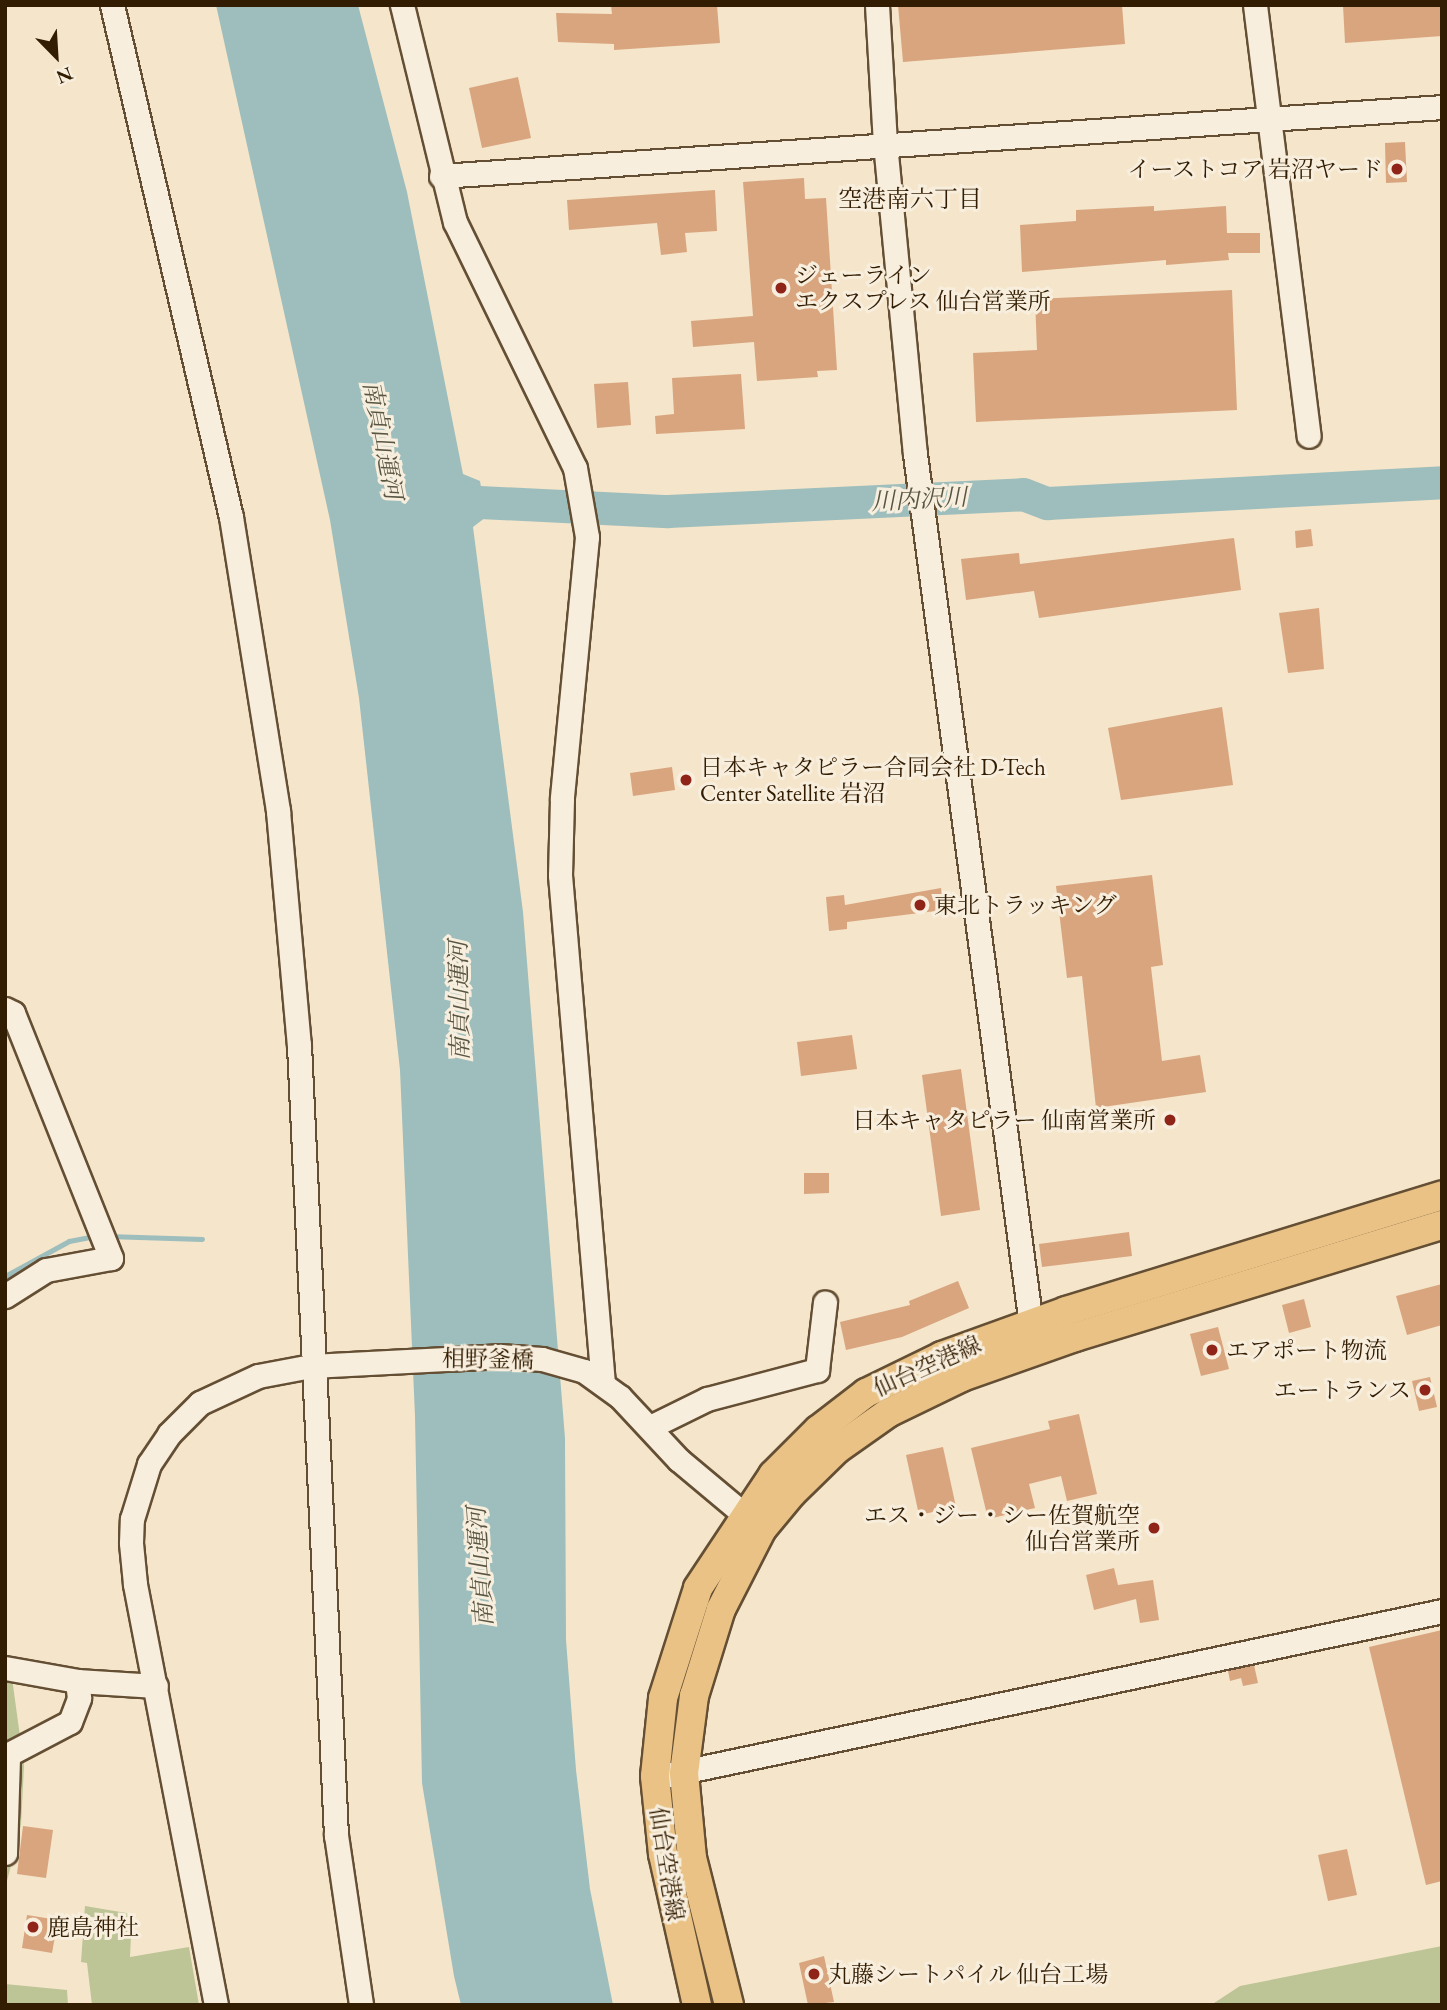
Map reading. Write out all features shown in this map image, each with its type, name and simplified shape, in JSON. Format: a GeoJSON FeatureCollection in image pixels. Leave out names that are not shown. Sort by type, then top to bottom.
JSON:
{"type":"FeatureCollection","features":[{"type":"Feature","properties":{"kind":"main road","name":"仙台空港線"},"geometry":{"type":"LineString","coordinates":[[697,2005],[663,1854],[655,1776],[663,1698],[676,1647],[698,1588],[753,1521],[837,1449],[888,1413],[1033,1336],[1442,1195]]}},
{"type":"Feature","properties":{"kind":"main road","name":"仙台空港線"},"geometry":{"type":"LineString","coordinates":[[1033,1336],[1442,1225]]}},
{"type":"Feature","properties":{"kind":"main road","name":"仙台空港線"},"geometry":{"type":"LineString","coordinates":[[729,2005],[692,1858],[684,1773],[694,1696],[706,1648],[740,1566],[753,1521]]}},
{"type":"Feature","properties":{"kind":"street"},"geometry":{"type":"LineString","coordinates":[[112,5],[231,517],[278,811],[299,1045],[311,1366],[336,1835],[360,2005]]}},
{"type":"Feature","properties":{"kind":"street"},"geometry":{"type":"LineString","coordinates":[[402,5],[441,176],[477,276],[575,468],[587,537],[563,788],[560,875],[603,1384]]}},
{"type":"Feature","properties":{"kind":"street"},"geometry":{"type":"LineString","coordinates":[[877,5],[885,143],[920,486],[1033,1336]]}},
{"type":"Feature","properties":{"kind":"street"},"geometry":{"type":"LineString","coordinates":[[1255,5],[1309,436]]}},
{"type":"Feature","properties":{"kind":"street"},"geometry":{"type":"LineString","coordinates":[[441,176],[885,143],[1442,107]]}},
{"type":"Feature","properties":{"kind":"street"},"geometry":{"type":"LineString","coordinates":[[5,1009],[13,1013],[111,1258],[46,1270],[5,1296]]}},
{"type":"Feature","properties":{"kind":"street"},"geometry":{"type":"LineString","coordinates":[[650,1427],[707,1399],[817,1370],[825,1302]]}},
{"type":"Feature","properties":{"kind":"street","name":"相野釜橋"},"geometry":{"type":"LineString","coordinates":[[216,2005],[135,1584],[131,1543],[132,1519],[149,1464],[169,1434],[200,1403],[258,1376],[311,1366],[499,1356],[542,1359],[584,1371],[603,1384],[650,1427],[679,1460],[753,1521]]}},
{"type":"Feature","properties":{"kind":"street"},"geometry":{"type":"LineString","coordinates":[[655,1776],[684,1773],[1442,1611]]}},
{"type":"Feature","properties":{"kind":"street"},"geometry":{"type":"LineString","coordinates":[[5,1668],[77,1681],[156,1686]]}},
{"type":"Feature","properties":{"kind":"street"},"geometry":{"type":"LineString","coordinates":[[5,1853],[7,1755],[70,1722],[79,1698],[77,1681]]}},
{"type":"Feature","properties":{"kind":"green space"},"geometry":{"type":"Polygon","coordinates":[[[5,1678],[12,1678],[24,1766],[21,1825],[5,1889],[5,1678]]]}},
{"type":"Feature","properties":{"kind":"green space"},"geometry":{"type":"Polygon","coordinates":[[[85,1906],[132,1914],[130,1957],[189,1947],[199,2005],[92,2005],[87,1963],[81,1962],[85,1906]]]}},
{"type":"Feature","properties":{"kind":"green space"},"geometry":{"type":"Polygon","coordinates":[[[1442,1946],[1442,2005],[1211,2005],[1240,1986],[1442,1946]]]}},
{"type":"Feature","properties":{"kind":"green space"},"geometry":{"type":"Polygon","coordinates":[[[5,1984],[67,1990],[68,2005],[5,2005],[5,1984]]]}},
{"type":"Feature","properties":{"kind":"water","name":"南貞山運河"},"geometry":{"type":"Polygon","coordinates":[[[216,5],[358,5],[407,192],[463,474],[480,481],[486,517],[473,527],[523,912],[565,1438],[566,1640],[576,1770],[590,1889],[613,2005],[461,2005],[454,1976],[422,1783],[415,1416],[400,1070],[359,698],[330,520],[216,5]]]}},
{"type":"Feature","properties":{"kind":"building"},"geometry":{"type":"Polygon","coordinates":[[[611,5],[717,5],[720,43],[614,50],[614,44],[558,42],[556,13],[612,14],[611,5]]]}},
{"type":"Feature","properties":{"kind":"building"},"geometry":{"type":"Polygon","coordinates":[[[898,5],[1122,5],[1125,44],[903,62],[898,5]]]}},
{"type":"Feature","properties":{"kind":"building"},"geometry":{"type":"Polygon","coordinates":[[[1343,5],[1442,5],[1442,36],[1345,43],[1343,5]]]}},
{"type":"Feature","properties":{"kind":"building"},"geometry":{"type":"Polygon","coordinates":[[[518,77],[531,138],[482,148],[469,88],[518,77]]]}},
{"type":"Feature","properties":{"kind":"building"},"geometry":{"type":"Polygon","coordinates":[[[1405,142],[1407,182],[1386,183],[1385,143],[1405,142]]]}},
{"type":"Feature","properties":{"kind":"building"},"geometry":{"type":"Polygon","coordinates":[[[804,178],[805,199],[826,198],[837,370],[817,371],[818,377],[757,381],[754,342],[693,347],[691,321],[753,316],[743,182],[804,178]]]}},
{"type":"Feature","properties":{"kind":"building"},"geometry":{"type":"Polygon","coordinates":[[[715,190],[717,231],[685,233],[687,252],[661,255],[657,223],[569,230],[567,200],[715,190]]]}},
{"type":"Feature","properties":{"kind":"building"},"geometry":{"type":"Polygon","coordinates":[[[1154,206],[1154,211],[1226,206],[1227,233],[1260,233],[1260,253],[1228,253],[1229,260],[1166,265],[1166,260],[1022,272],[1020,225],[1076,221],[1076,210],[1154,206]]]}},
{"type":"Feature","properties":{"kind":"building"},"geometry":{"type":"Polygon","coordinates":[[[1232,290],[1237,410],[976,422],[973,353],[1037,350],[1035,299],[1232,290]]]}},
{"type":"Feature","properties":{"kind":"building"},"geometry":{"type":"Polygon","coordinates":[[[741,374],[745,429],[656,434],[655,416],[674,414],[672,378],[741,374]]]}},
{"type":"Feature","properties":{"kind":"building"},"geometry":{"type":"Polygon","coordinates":[[[628,382],[631,425],[597,428],[594,384],[628,382]]]}},
{"type":"Feature","properties":{"kind":"building"},"geometry":{"type":"Polygon","coordinates":[[[1311,529],[1313,546],[1296,548],[1295,531],[1311,529]]]}},
{"type":"Feature","properties":{"kind":"building"},"geometry":{"type":"Polygon","coordinates":[[[1234,538],[1241,590],[1039,618],[1034,591],[966,600],[961,559],[1019,553],[1020,564],[1234,538]]]}},
{"type":"Feature","properties":{"kind":"building"},"geometry":{"type":"Polygon","coordinates":[[[1319,608],[1324,669],[1288,673],[1279,613],[1319,608]]]}},
{"type":"Feature","properties":{"kind":"building"},"geometry":{"type":"Polygon","coordinates":[[[1222,707],[1233,785],[1121,800],[1108,728],[1222,707]]]}},
{"type":"Feature","properties":{"kind":"building"},"geometry":{"type":"Polygon","coordinates":[[[672,767],[675,790],[633,796],[630,773],[672,767]]]}},
{"type":"Feature","properties":{"kind":"building"},"geometry":{"type":"Polygon","coordinates":[[[1152,875],[1163,965],[1151,967],[1162,1061],[1200,1055],[1206,1092],[1096,1108],[1082,976],[1067,978],[1056,886],[1152,875]]]}},
{"type":"Feature","properties":{"kind":"building"},"geometry":{"type":"Polygon","coordinates":[[[941,888],[944,910],[847,922],[847,929],[829,931],[826,897],[844,895],[845,905],[941,888]]]}},
{"type":"Feature","properties":{"kind":"building"},"geometry":{"type":"Polygon","coordinates":[[[852,1035],[857,1069],[801,1076],[797,1042],[852,1035]]]}},
{"type":"Feature","properties":{"kind":"building"},"geometry":{"type":"Polygon","coordinates":[[[961,1069],[980,1210],[941,1216],[922,1075],[961,1069]]]}},
{"type":"Feature","properties":{"kind":"building"},"geometry":{"type":"Polygon","coordinates":[[[804,1173],[829,1173],[829,1193],[804,1194],[804,1173]]]}},
{"type":"Feature","properties":{"kind":"building"},"geometry":{"type":"Polygon","coordinates":[[[1129,1232],[1132,1256],[1042,1267],[1039,1244],[1129,1232]]]}},
{"type":"Feature","properties":{"kind":"building"},"geometry":{"type":"Polygon","coordinates":[[[958,1281],[969,1308],[902,1337],[846,1350],[840,1322],[910,1305],[909,1301],[958,1281]]]}},
{"type":"Feature","properties":{"kind":"building"},"geometry":{"type":"Polygon","coordinates":[[[1442,1284],[1442,1325],[1407,1335],[1396,1296],[1442,1284]]]}},
{"type":"Feature","properties":{"kind":"building"},"geometry":{"type":"Polygon","coordinates":[[[1304,1299],[1311,1327],[1289,1333],[1282,1305],[1304,1299]]]}},
{"type":"Feature","properties":{"kind":"building"},"geometry":{"type":"Polygon","coordinates":[[[1218,1327],[1229,1369],[1201,1376],[1190,1334],[1218,1327]]]}},
{"type":"Feature","properties":{"kind":"building"},"geometry":{"type":"Polygon","coordinates":[[[1430,1377],[1437,1407],[1419,1411],[1412,1381],[1430,1377]]]}},
{"type":"Feature","properties":{"kind":"building"},"geometry":{"type":"Polygon","coordinates":[[[1079,1414],[1097,1494],[1067,1501],[1061,1476],[1029,1484],[1035,1508],[988,1519],[971,1448],[1050,1429],[1048,1421],[1079,1414]]]}},
{"type":"Feature","properties":{"kind":"building"},"geometry":{"type":"Polygon","coordinates":[[[943,1447],[956,1507],[919,1515],[906,1455],[943,1447]]]}},
{"type":"Feature","properties":{"kind":"building"},"geometry":{"type":"Polygon","coordinates":[[[1114,1568],[1118,1585],[1153,1580],[1159,1620],[1140,1623],[1136,1599],[1094,1610],[1086,1575],[1114,1568]]]}},
{"type":"Feature","properties":{"kind":"building"},"geometry":{"type":"Polygon","coordinates":[[[1442,1630],[1442,1881],[1426,1885],[1369,1647],[1442,1630]]]}},
{"type":"Feature","properties":{"kind":"building"},"geometry":{"type":"Polygon","coordinates":[[[1254,1665],[1258,1683],[1243,1686],[1241,1678],[1230,1681],[1228,1671],[1254,1665]]]}},
{"type":"Feature","properties":{"kind":"building"},"geometry":{"type":"Polygon","coordinates":[[[23,1826],[53,1830],[46,1878],[17,1874],[23,1826]]]}},
{"type":"Feature","properties":{"kind":"building"},"geometry":{"type":"Polygon","coordinates":[[[1347,1849],[1357,1895],[1328,1901],[1318,1855],[1347,1849]]]}},
{"type":"Feature","properties":{"kind":"building"},"geometry":{"type":"Polygon","coordinates":[[[27,1915],[58,1920],[52,1953],[22,1948],[27,1915]]]}},
{"type":"Feature","properties":{"kind":"building"},"geometry":{"type":"Polygon","coordinates":[[[824,1956],[834,2002],[808,2005],[799,1963],[824,1956]]]}},
{"type":"Feature","properties":{"kind":"waterway","name":"川内沢川"},"geometry":{"type":"LineString","coordinates":[[439,500],[668,511],[1023,494],[1047,503],[1442,482]]}},
{"type":"Feature","properties":{"kind":"waterway"},"geometry":{"type":"LineString","coordinates":[[5,1276],[69,1241],[94,1236]]}},
{"type":"Feature","properties":{"kind":"waterway"},"geometry":{"type":"LineString","coordinates":[[107,1236],[202,1239]]}},
{"type":"Feature","properties":{"kind":"place","name":"イーストコア 岩沼ヤード"},"geometry":{"type":"Point","coordinates":[1397,169]}},
{"type":"Feature","properties":{"kind":"place","name":"ジェーライン エクスプレス 仙台営業所"},"geometry":{"type":"Point","coordinates":[781,288]}},
{"type":"Feature","properties":{"kind":"place","name":"日本キャタピラー合同会社 D-Tech Center Satellite 岩沼"},"geometry":{"type":"Point","coordinates":[686,780]}},
{"type":"Feature","properties":{"kind":"place","name":"東北トラッキング"},"geometry":{"type":"Point","coordinates":[920,905]}},
{"type":"Feature","properties":{"kind":"place","name":"日本キャタピラー 仙南営業所"},"geometry":{"type":"Point","coordinates":[1170,1120]}},
{"type":"Feature","properties":{"kind":"place","name":"エアポート物流"},"geometry":{"type":"Point","coordinates":[1212,1350]}},
{"type":"Feature","properties":{"kind":"place","name":"エートランス"},"geometry":{"type":"Point","coordinates":[1425,1390]}},
{"type":"Feature","properties":{"kind":"place","name":"エス・ジー・シー佐賀航空 仙台営業所"},"geometry":{"type":"Point","coordinates":[1154,1528]}},
{"type":"Feature","properties":{"kind":"place","name":"鹿島神社"},"geometry":{"type":"Point","coordinates":[33,1927]}},
{"type":"Feature","properties":{"kind":"place","name":"丸藤シートパイル 仙台工場"},"geometry":{"type":"Point","coordinates":[814,1974]}},
{"type":"Feature","properties":{"kind":"district","name":"空港南六丁目"},"geometry":{"type":"Point","coordinates":[910,199]}}]}
